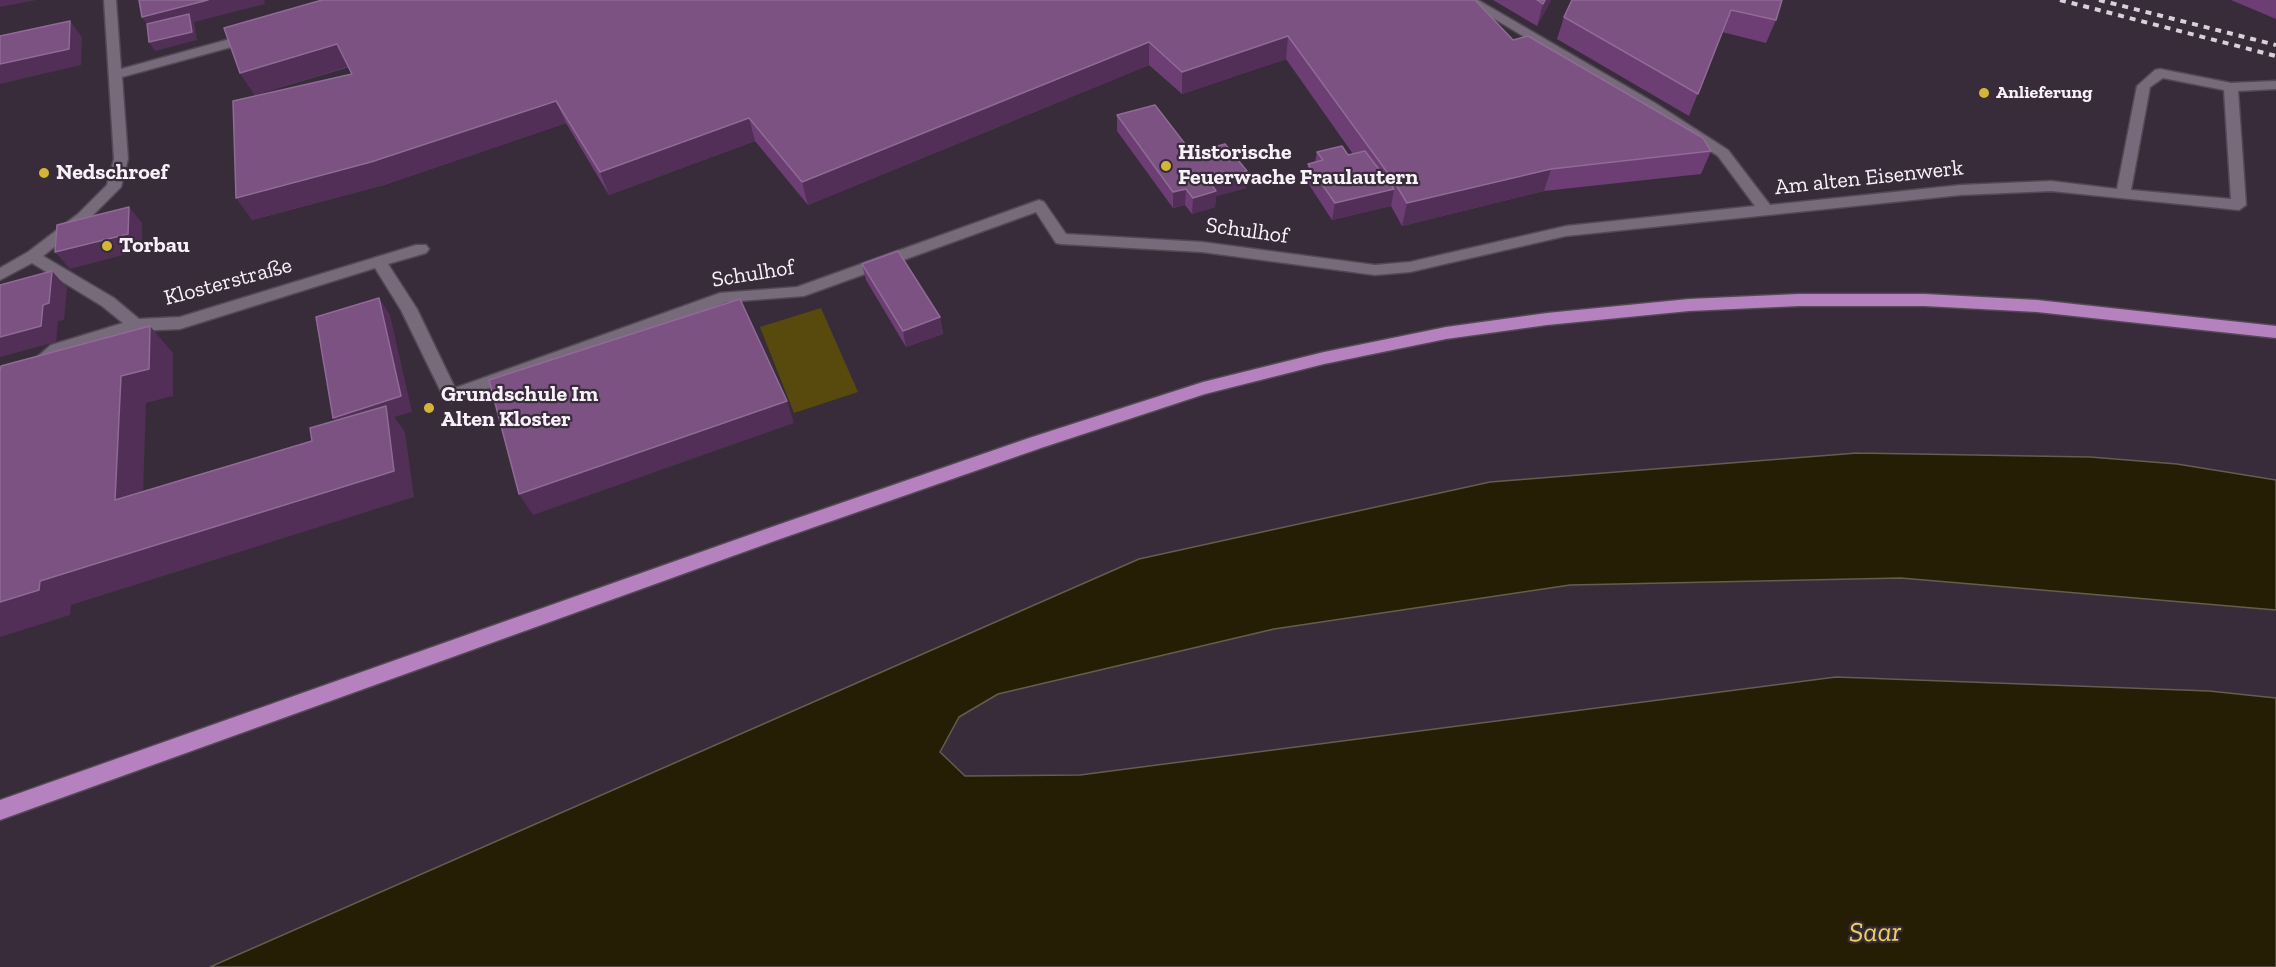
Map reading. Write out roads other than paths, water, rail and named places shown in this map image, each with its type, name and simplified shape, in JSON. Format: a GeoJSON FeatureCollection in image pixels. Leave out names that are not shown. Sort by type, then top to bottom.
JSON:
{"type":"FeatureCollection","features":[{"type":"Feature","properties":{"kind":"main road"},"geometry":{"type":"LineString","coordinates":[[0,810],[1035,443],[1203,388],[1324,358],[1446,333],[1547,319],[1689,304],[1798,300],[1924,300],[2037,306],[2276,332]]}},
{"type":"Feature","properties":{"kind":"street"},"geometry":{"type":"LineString","coordinates":[[0,275],[33,256],[83,216],[114,187],[120,159],[110,0]]}},
{"type":"Feature","properties":{"kind":"street"},"geometry":{"type":"LineString","coordinates":[[1469,0],[1650,106],[1723,153],[1766,210]]}},
{"type":"Feature","properties":{"kind":"street"},"geometry":{"type":"LineString","coordinates":[[115,75],[267,33]]}},
{"type":"Feature","properties":{"kind":"street"},"geometry":{"type":"LineString","coordinates":[[2123,194],[2144,86],[2160,74],[2230,87],[2276,85]]}},
{"type":"Feature","properties":{"kind":"street","name":"Am alten Eisenwerk"},"geometry":{"type":"LineString","coordinates":[[1376,270],[1410,267],[1566,231],[1961,190],[2040,187],[2239,206],[2230,87]]}},
{"type":"Feature","properties":{"kind":"street","name":"Schulhof"},"geometry":{"type":"LineString","coordinates":[[379,262],[409,309],[451,396],[726,297],[798,292],[1039,205],[1060,239],[1202,247],[1376,270]]}},
{"type":"Feature","properties":{"kind":"street","name":"Klosterstraße"},"geometry":{"type":"LineString","coordinates":[[24,377],[57,349],[136,325],[180,323],[422,249]]}},
{"type":"Feature","properties":{"kind":"street"},"geometry":{"type":"LineString","coordinates":[[33,256],[52,270],[108,302],[136,325]]}},
{"type":"Feature","properties":{"kind":"water","name":"Saar"},"geometry":{"type":"Polygon","coordinates":[[[1857,453],[2090,457],[2177,464],[2276,480],[2276,610],[1901,578],[1570,585],[1274,629],[998,694],[959,717],[940,752],[965,776],[1080,775],[1836,677],[2209,691],[2276,698],[2276,967],[210,967],[1139,559],[1490,482],[1857,453]]]}},
{"type":"Feature","properties":{"kind":"railway"},"geometry":{"type":"LineString","coordinates":[[2060,0],[2276,56]]}},
{"type":"Feature","properties":{"kind":"railway"},"geometry":{"type":"LineString","coordinates":[[2099,0],[2276,45]]}},
{"type":"Feature","properties":{"kind":"place","name":"Anlieferung"},"geometry":{"type":"Point","coordinates":[1984,93]}},
{"type":"Feature","properties":{"kind":"place","name":"Historische Feuerwache Fraulautern"},"geometry":{"type":"Point","coordinates":[1166,166]}},
{"type":"Feature","properties":{"kind":"place","name":"Nedschroef"},"geometry":{"type":"Point","coordinates":[44,173]}},
{"type":"Feature","properties":{"kind":"place","name":"Torbau"},"geometry":{"type":"Point","coordinates":[107,246]}},
{"type":"Feature","properties":{"kind":"place","name":"Grundschule Im Alten Kloster"},"geometry":{"type":"Point","coordinates":[429,408]}}]}
